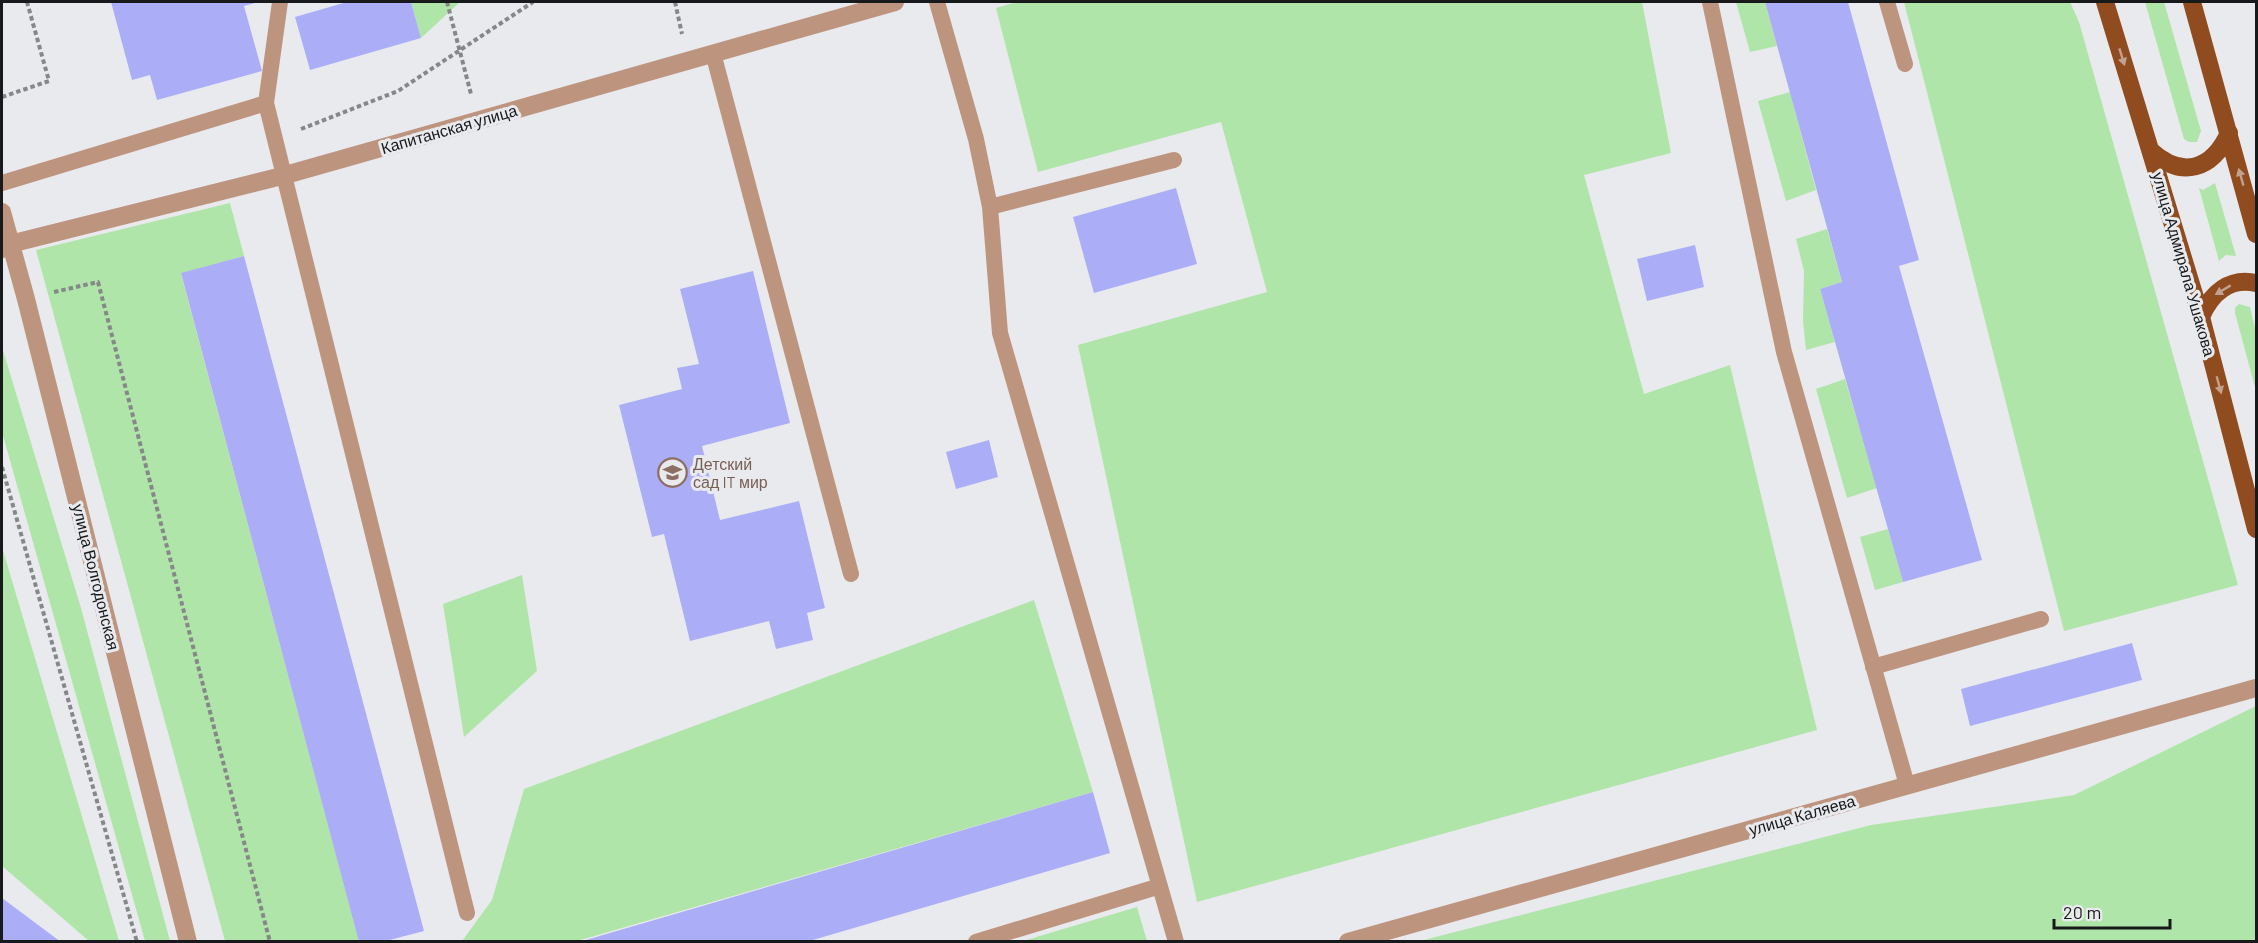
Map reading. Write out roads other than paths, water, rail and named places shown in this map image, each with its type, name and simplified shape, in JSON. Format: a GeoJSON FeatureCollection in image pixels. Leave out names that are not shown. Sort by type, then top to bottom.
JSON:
{"type":"FeatureCollection","features":[{"type":"Feature","properties":{"kind":"main road","name":"улица Адмирала Ушакова"},"geometry":{"type":"LineString","coordinates":[[2105,2],[2201,317],[2256,529]]}},
{"type":"Feature","properties":{"kind":"main road"},"geometry":{"type":"LineString","coordinates":[[2192,2],[2256,234]]}},
{"type":"Feature","properties":{"kind":"main road"},"geometry":{"type":"LineString","coordinates":[[2151,151],[2160,160],[2171,165],[2196,168],[2214,156],[2229,133]]}},
{"type":"Feature","properties":{"kind":"main road"},"geometry":{"type":"LineString","coordinates":[[2201,317],[2208,302],[2225,287],[2238,282],[2256,283]]}},
{"type":"Feature","properties":{"kind":"street","name":"Капитанская улица"},"geometry":{"type":"LineString","coordinates":[[6,247],[282,176],[894,2]]}},
{"type":"Feature","properties":{"kind":"street","name":"улица Волгодонская"},"geometry":{"type":"LineString","coordinates":[[2,212],[6,247],[26,299],[188,942]]}},
{"type":"Feature","properties":{"kind":"street","name":"улица Каляева"},"geometry":{"type":"LineString","coordinates":[[1348,942],[2256,688]]}},
{"type":"Feature","properties":{"kind":"lane"},"geometry":{"type":"LineString","coordinates":[[280,2],[266,103],[282,176],[467,913]]}},
{"type":"Feature","properties":{"kind":"lane"},"geometry":{"type":"LineString","coordinates":[[937,2],[976,139],[990,207],[1000,333],[1176,942]]}},
{"type":"Feature","properties":{"kind":"lane"},"geometry":{"type":"LineString","coordinates":[[1710,2],[1784,352],[1908,785]]}},
{"type":"Feature","properties":{"kind":"lane"},"geometry":{"type":"LineString","coordinates":[[1887,2],[1905,64]]}},
{"type":"Feature","properties":{"kind":"lane"},"geometry":{"type":"LineString","coordinates":[[713,53],[851,574]]}},
{"type":"Feature","properties":{"kind":"lane"},"geometry":{"type":"LineString","coordinates":[[2,183],[266,103]]}},
{"type":"Feature","properties":{"kind":"lane"},"geometry":{"type":"LineString","coordinates":[[990,207],[1174,160]]}},
{"type":"Feature","properties":{"kind":"lane"},"geometry":{"type":"LineString","coordinates":[[1873,667],[2041,620]]}},
{"type":"Feature","properties":{"kind":"lane"},"geometry":{"type":"LineString","coordinates":[[976,942],[1160,886]]}},
{"type":"Feature","properties":{"kind":"place","name":"Детский сад IT мир"},"geometry":{"type":"Point","coordinates":[672,473]}}]}
